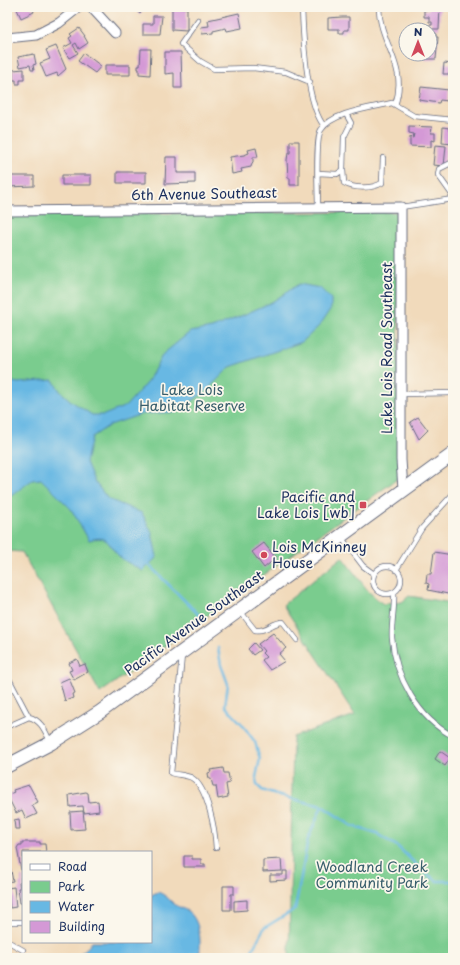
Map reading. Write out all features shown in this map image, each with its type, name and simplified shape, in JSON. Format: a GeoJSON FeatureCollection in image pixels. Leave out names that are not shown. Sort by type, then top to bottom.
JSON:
{"type":"FeatureCollection","features":[{"type":"Feature","properties":{"kind":"main road","name":"Pacific Avenue Southeast"},"geometry":{"type":"LineString","coordinates":[[7,766],[51,743],[100,712],[403,489],[453,454]]}},
{"type":"Feature","properties":{"kind":"street"},"geometry":{"type":"LineString","coordinates":[[7,38],[36,35],[59,23],[79,7]]}},
{"type":"Feature","properties":{"kind":"street"},"geometry":{"type":"LineString","coordinates":[[91,7],[115,33]]}},
{"type":"Feature","properties":{"kind":"street","name":"6th Avenue Southeast"},"geometry":{"type":"LineString","coordinates":[[7,211],[401,207]]}},
{"type":"Feature","properties":{"kind":"street","name":"Lake Lois Road Southeast"},"geometry":{"type":"LineString","coordinates":[[401,207],[401,460],[403,489]]}},
{"type":"Feature","properties":{"kind":"lane"},"geometry":{"type":"LineString","coordinates":[[302,7],[303,30],[310,82],[318,117],[324,126]]}},
{"type":"Feature","properties":{"kind":"lane"},"geometry":{"type":"LineString","coordinates":[[379,7],[380,19],[399,74],[400,92],[396,105]]}},
{"type":"Feature","properties":{"kind":"lane"},"geometry":{"type":"LineString","coordinates":[[198,20],[181,44],[200,61],[214,69],[253,68],[286,72],[310,82]]}},
{"type":"Feature","properties":{"kind":"lane"},"geometry":{"type":"LineString","coordinates":[[318,207],[319,135],[324,126],[337,117],[392,103],[414,116],[453,120]]}},
{"type":"Feature","properties":{"kind":"lane"},"geometry":{"type":"LineString","coordinates":[[346,114],[351,123],[344,137],[344,183],[350,186],[376,187],[382,183],[383,158]]}},
{"type":"Feature","properties":{"kind":"lane"},"geometry":{"type":"LineString","coordinates":[[453,162],[439,169],[438,175],[453,196]]}},
{"type":"Feature","properties":{"kind":"lane"},"geometry":{"type":"LineString","coordinates":[[318,173],[337,174],[343,170]]}},
{"type":"Feature","properties":{"kind":"lane"},"geometry":{"type":"LineString","coordinates":[[401,207],[453,199]]}},
{"type":"Feature","properties":{"kind":"lane"},"geometry":{"type":"LineString","coordinates":[[401,394],[453,393]]}},
{"type":"Feature","properties":{"kind":"lane"},"geometry":{"type":"LineString","coordinates":[[396,570],[422,528],[453,494]]}},
{"type":"Feature","properties":{"kind":"lane"},"geometry":{"type":"LineString","coordinates":[[340,536],[363,566],[374,574]]}},
{"type":"Feature","properties":{"kind":"lane"},"geometry":{"type":"LineString","coordinates":[[383,567],[392,567],[396,570],[401,582],[399,588],[394,592],[387,594],[378,591],[374,584],[374,574],[383,567]]}},
{"type":"Feature","properties":{"kind":"lane"},"geometry":{"type":"LineString","coordinates":[[394,592],[392,638],[401,676],[419,706],[433,721],[453,736]]}},
{"type":"Feature","properties":{"kind":"lane"},"geometry":{"type":"LineString","coordinates":[[239,609],[255,630],[263,631],[276,623],[282,622],[297,640]]}},
{"type":"Feature","properties":{"kind":"lane"},"geometry":{"type":"LineString","coordinates":[[182,651],[171,773],[192,778],[202,789],[215,833],[216,848]]}},
{"type":"Feature","properties":{"kind":"lane"},"geometry":{"type":"LineString","coordinates":[[9,680],[29,717]]}},
{"type":"Feature","properties":{"kind":"lane"},"geometry":{"type":"LineString","coordinates":[[11,725],[29,717],[34,718],[40,724],[51,743]]}},
{"type":"Feature","properties":{"kind":"lane"},"geometry":{"type":"LineString","coordinates":[[7,922],[22,922]]}},
{"type":"Feature","properties":{"kind":"lane"},"geometry":{"type":"LineString","coordinates":[[7,941],[23,950]]}},
{"type":"Feature","properties":{"kind":"green space","name":"Lake Lois Habitat Reserve"},"geometry":{"type":"Polygon","coordinates":[[[397,212],[400,477],[100,693],[22,552],[7,551],[7,215],[397,212]]]}},
{"type":"Feature","properties":{"kind":"green space","name":"Woodland Creek Community Park"},"geometry":{"type":"Polygon","coordinates":[[[342,557],[369,592],[383,604],[402,602],[409,596],[453,603],[453,958],[289,958],[293,737],[355,715],[283,605],[342,557]]]}},
{"type":"Feature","properties":{"kind":"water"},"geometry":{"type":"Polygon","coordinates":[[[299,284],[320,288],[331,299],[331,308],[319,326],[302,342],[230,367],[206,391],[177,412],[142,414],[110,425],[92,437],[86,462],[94,481],[108,499],[142,513],[152,533],[157,557],[143,571],[121,558],[105,540],[101,538],[89,540],[71,509],[41,479],[32,480],[11,496],[7,493],[7,381],[18,383],[53,380],[60,391],[71,401],[92,415],[104,415],[126,406],[148,381],[163,354],[190,332],[212,328],[241,316],[272,302],[299,284]]]}},
{"type":"Feature","properties":{"kind":"water"},"geometry":{"type":"Polygon","coordinates":[[[158,892],[163,894],[175,905],[188,911],[195,919],[200,936],[199,958],[76,958],[91,943],[152,943],[152,895],[158,892]]]}},
{"type":"Feature","properties":{"kind":"building"},"geometry":{"type":"Polygon","coordinates":[[[16,7],[32,7],[34,12],[21,18],[16,7]]]}},
{"type":"Feature","properties":{"kind":"building"},"geometry":{"type":"Polygon","coordinates":[[[132,7],[145,7],[140,14],[132,7]]]}},
{"type":"Feature","properties":{"kind":"building"},"geometry":{"type":"Polygon","coordinates":[[[172,7],[187,8],[187,31],[172,30],[172,7]]]}},
{"type":"Feature","properties":{"kind":"building"},"geometry":{"type":"Polygon","coordinates":[[[429,7],[440,7],[439,29],[438,22],[429,22],[429,17],[424,17],[424,10],[429,10],[429,7]]]}},
{"type":"Feature","properties":{"kind":"building"},"geometry":{"type":"Polygon","coordinates":[[[239,13],[242,28],[227,31],[226,28],[213,31],[213,33],[202,34],[201,27],[209,26],[208,20],[239,13]]]}},
{"type":"Feature","properties":{"kind":"building"},"geometry":{"type":"Polygon","coordinates":[[[153,16],[162,16],[160,34],[143,34],[143,24],[153,24],[153,16]]]}},
{"type":"Feature","properties":{"kind":"building"},"geometry":{"type":"Polygon","coordinates":[[[349,17],[349,30],[344,30],[344,33],[339,33],[339,29],[328,29],[328,18],[349,17]]]}},
{"type":"Feature","properties":{"kind":"building"},"geometry":{"type":"Polygon","coordinates":[[[79,28],[88,43],[79,49],[76,43],[73,45],[78,53],[69,58],[63,48],[72,43],[69,38],[72,36],[70,34],[79,28]]]}},
{"type":"Feature","properties":{"kind":"building"},"geometry":{"type":"Polygon","coordinates":[[[56,46],[66,69],[58,76],[57,73],[46,77],[40,63],[50,59],[46,50],[56,46]]]}},
{"type":"Feature","properties":{"kind":"building"},"geometry":{"type":"Polygon","coordinates":[[[141,49],[151,49],[150,75],[139,74],[138,66],[140,66],[141,49]]]}},
{"type":"Feature","properties":{"kind":"building"},"geometry":{"type":"Polygon","coordinates":[[[165,52],[181,52],[182,88],[174,88],[174,73],[165,74],[165,52]]]}},
{"type":"Feature","properties":{"kind":"building"},"geometry":{"type":"Polygon","coordinates":[[[84,53],[101,66],[95,73],[78,61],[84,53]]]}},
{"type":"Feature","properties":{"kind":"building"},"geometry":{"type":"Polygon","coordinates":[[[34,54],[36,64],[33,65],[34,70],[31,70],[30,65],[20,67],[18,57],[34,54]]]}},
{"type":"Feature","properties":{"kind":"building"},"geometry":{"type":"Polygon","coordinates":[[[444,63],[453,64],[453,74],[443,74],[444,63]]]}},
{"type":"Feature","properties":{"kind":"building"},"geometry":{"type":"Polygon","coordinates":[[[105,65],[130,65],[130,75],[105,75],[105,65]]]}},
{"type":"Feature","properties":{"kind":"building"},"geometry":{"type":"Polygon","coordinates":[[[24,69],[24,80],[20,80],[20,84],[16,84],[16,80],[13,80],[13,70],[24,69]]]}},
{"type":"Feature","properties":{"kind":"building"},"geometry":{"type":"Polygon","coordinates":[[[421,87],[449,90],[448,101],[440,100],[439,103],[419,100],[421,87]]]}},
{"type":"Feature","properties":{"kind":"building"},"geometry":{"type":"Polygon","coordinates":[[[409,126],[432,127],[431,133],[435,133],[435,141],[431,140],[431,147],[410,146],[410,137],[413,138],[414,134],[409,133],[409,126]]]}},
{"type":"Feature","properties":{"kind":"building"},"geometry":{"type":"Polygon","coordinates":[[[443,127],[449,128],[449,131],[453,132],[453,144],[442,143],[443,127]]]}},
{"type":"Feature","properties":{"kind":"building"},"geometry":{"type":"Polygon","coordinates":[[[290,141],[299,141],[299,185],[290,185],[290,178],[288,178],[287,160],[288,153],[290,153],[290,141]]]}},
{"type":"Feature","properties":{"kind":"building"},"geometry":{"type":"Polygon","coordinates":[[[435,145],[446,146],[444,166],[433,165],[435,145]]]}},
{"type":"Feature","properties":{"kind":"building"},"geometry":{"type":"Polygon","coordinates":[[[256,148],[258,157],[253,157],[251,167],[241,169],[242,172],[232,174],[230,157],[244,155],[249,153],[248,150],[256,148]]]}},
{"type":"Feature","properties":{"kind":"building"},"geometry":{"type":"Polygon","coordinates":[[[166,157],[177,157],[177,173],[195,173],[195,183],[165,184],[166,157]]]}},
{"type":"Feature","properties":{"kind":"building"},"geometry":{"type":"Polygon","coordinates":[[[117,172],[146,172],[146,183],[117,183],[117,172]]]}},
{"type":"Feature","properties":{"kind":"building"},"geometry":{"type":"Polygon","coordinates":[[[62,175],[91,175],[91,185],[62,185],[62,175]]]}},
{"type":"Feature","properties":{"kind":"building"},"geometry":{"type":"Polygon","coordinates":[[[7,176],[34,176],[34,186],[7,187],[7,176]]]}},
{"type":"Feature","properties":{"kind":"building"},"geometry":{"type":"Polygon","coordinates":[[[418,417],[428,430],[419,439],[410,422],[418,417]]]}},
{"type":"Feature","properties":{"kind":"building","name":"Lois McKinney House"},"geometry":{"type":"Polygon","coordinates":[[[264,543],[276,558],[264,568],[252,552],[264,543]]]}},
{"type":"Feature","properties":{"kind":"building"},"geometry":{"type":"Polygon","coordinates":[[[434,552],[453,555],[453,595],[428,590],[429,584],[426,583],[427,574],[431,574],[434,552]]]}},
{"type":"Feature","properties":{"kind":"building"},"geometry":{"type":"Polygon","coordinates":[[[273,633],[286,648],[279,654],[285,661],[270,670],[262,660],[266,657],[262,653],[264,651],[258,644],[273,633]]]}},
{"type":"Feature","properties":{"kind":"building"},"geometry":{"type":"Polygon","coordinates":[[[254,643],[260,650],[253,655],[248,649],[254,643]]]}},
{"type":"Feature","properties":{"kind":"building"},"geometry":{"type":"Polygon","coordinates":[[[77,659],[80,666],[85,664],[88,672],[74,680],[69,671],[72,670],[69,663],[77,659]]]}},
{"type":"Feature","properties":{"kind":"building"},"geometry":{"type":"Polygon","coordinates":[[[69,678],[75,693],[72,694],[73,698],[65,701],[60,682],[69,678]]]}},
{"type":"Feature","properties":{"kind":"building"},"geometry":{"type":"Polygon","coordinates":[[[440,751],[450,758],[445,766],[435,759],[440,751]]]}},
{"type":"Feature","properties":{"kind":"building"},"geometry":{"type":"Polygon","coordinates":[[[223,768],[224,773],[228,773],[230,783],[226,784],[228,797],[218,799],[216,786],[213,786],[211,779],[209,779],[208,773],[211,772],[210,770],[223,768]]]}},
{"type":"Feature","properties":{"kind":"building"},"geometry":{"type":"Polygon","coordinates":[[[29,785],[38,802],[32,805],[37,814],[26,819],[22,810],[16,813],[7,795],[14,792],[13,790],[29,785]]]}},
{"type":"Feature","properties":{"kind":"building"},"geometry":{"type":"Polygon","coordinates":[[[86,792],[88,793],[89,802],[98,801],[99,811],[84,813],[83,806],[70,807],[69,795],[86,792]]]}},
{"type":"Feature","properties":{"kind":"building"},"geometry":{"type":"Polygon","coordinates":[[[83,811],[85,829],[71,830],[70,812],[83,811]]]}},
{"type":"Feature","properties":{"kind":"building"},"geometry":{"type":"Polygon","coordinates":[[[19,819],[20,829],[15,829],[14,820],[19,819]]]}},
{"type":"Feature","properties":{"kind":"building"},"geometry":{"type":"Polygon","coordinates":[[[22,842],[40,842],[40,844],[45,844],[46,851],[22,851],[21,870],[17,848],[19,845],[22,845],[22,842]]]}},
{"type":"Feature","properties":{"kind":"building"},"geometry":{"type":"Polygon","coordinates":[[[184,856],[192,856],[192,859],[201,859],[201,864],[205,864],[205,867],[184,867],[184,856]]]}},
{"type":"Feature","properties":{"kind":"building"},"geometry":{"type":"Polygon","coordinates":[[[281,859],[282,871],[263,872],[263,860],[281,859]]]}},
{"type":"Feature","properties":{"kind":"building"},"geometry":{"type":"Polygon","coordinates":[[[9,861],[13,881],[7,882],[7,862],[9,861]]]}},
{"type":"Feature","properties":{"kind":"building"},"geometry":{"type":"Polygon","coordinates":[[[283,871],[287,871],[287,880],[270,881],[270,875],[283,875],[283,871]]]}},
{"type":"Feature","properties":{"kind":"building"},"geometry":{"type":"Polygon","coordinates":[[[22,877],[22,903],[20,903],[18,888],[20,888],[19,883],[21,883],[22,877]]]}},
{"type":"Feature","properties":{"kind":"building"},"geometry":{"type":"Polygon","coordinates":[[[223,886],[234,886],[234,894],[231,894],[231,910],[223,910],[223,886]]]}},
{"type":"Feature","properties":{"kind":"building"},"geometry":{"type":"Polygon","coordinates":[[[14,887],[16,907],[10,908],[8,888],[14,887]]]}},
{"type":"Feature","properties":{"kind":"building"},"geometry":{"type":"Polygon","coordinates":[[[247,900],[247,910],[234,911],[234,901],[247,900]]]}},
{"type":"Feature","properties":{"kind":"waterway"},"geometry":{"type":"LineString","coordinates":[[147,563],[202,618]]}},
{"type":"Feature","properties":{"kind":"waterway"},"geometry":{"type":"LineString","coordinates":[[218,648],[221,665],[228,684],[225,706],[242,724],[255,742],[260,759],[256,777],[257,785],[262,790],[276,795],[322,806],[352,826],[377,834],[397,846],[423,871],[437,881],[453,881]]}},
{"type":"Feature","properties":{"kind":"waterway"},"geometry":{"type":"LineString","coordinates":[[248,958],[264,928],[295,909],[308,839],[322,806]]}},
{"type":"Feature","properties":{"kind":"place","name":"Pacific and Lake Lois [wb]"},"geometry":{"type":"Point","coordinates":[363,505]}},
{"type":"Feature","properties":{"kind":"place","name":"Lois McKinney House"},"geometry":{"type":"Point","coordinates":[264,555]}}]}
